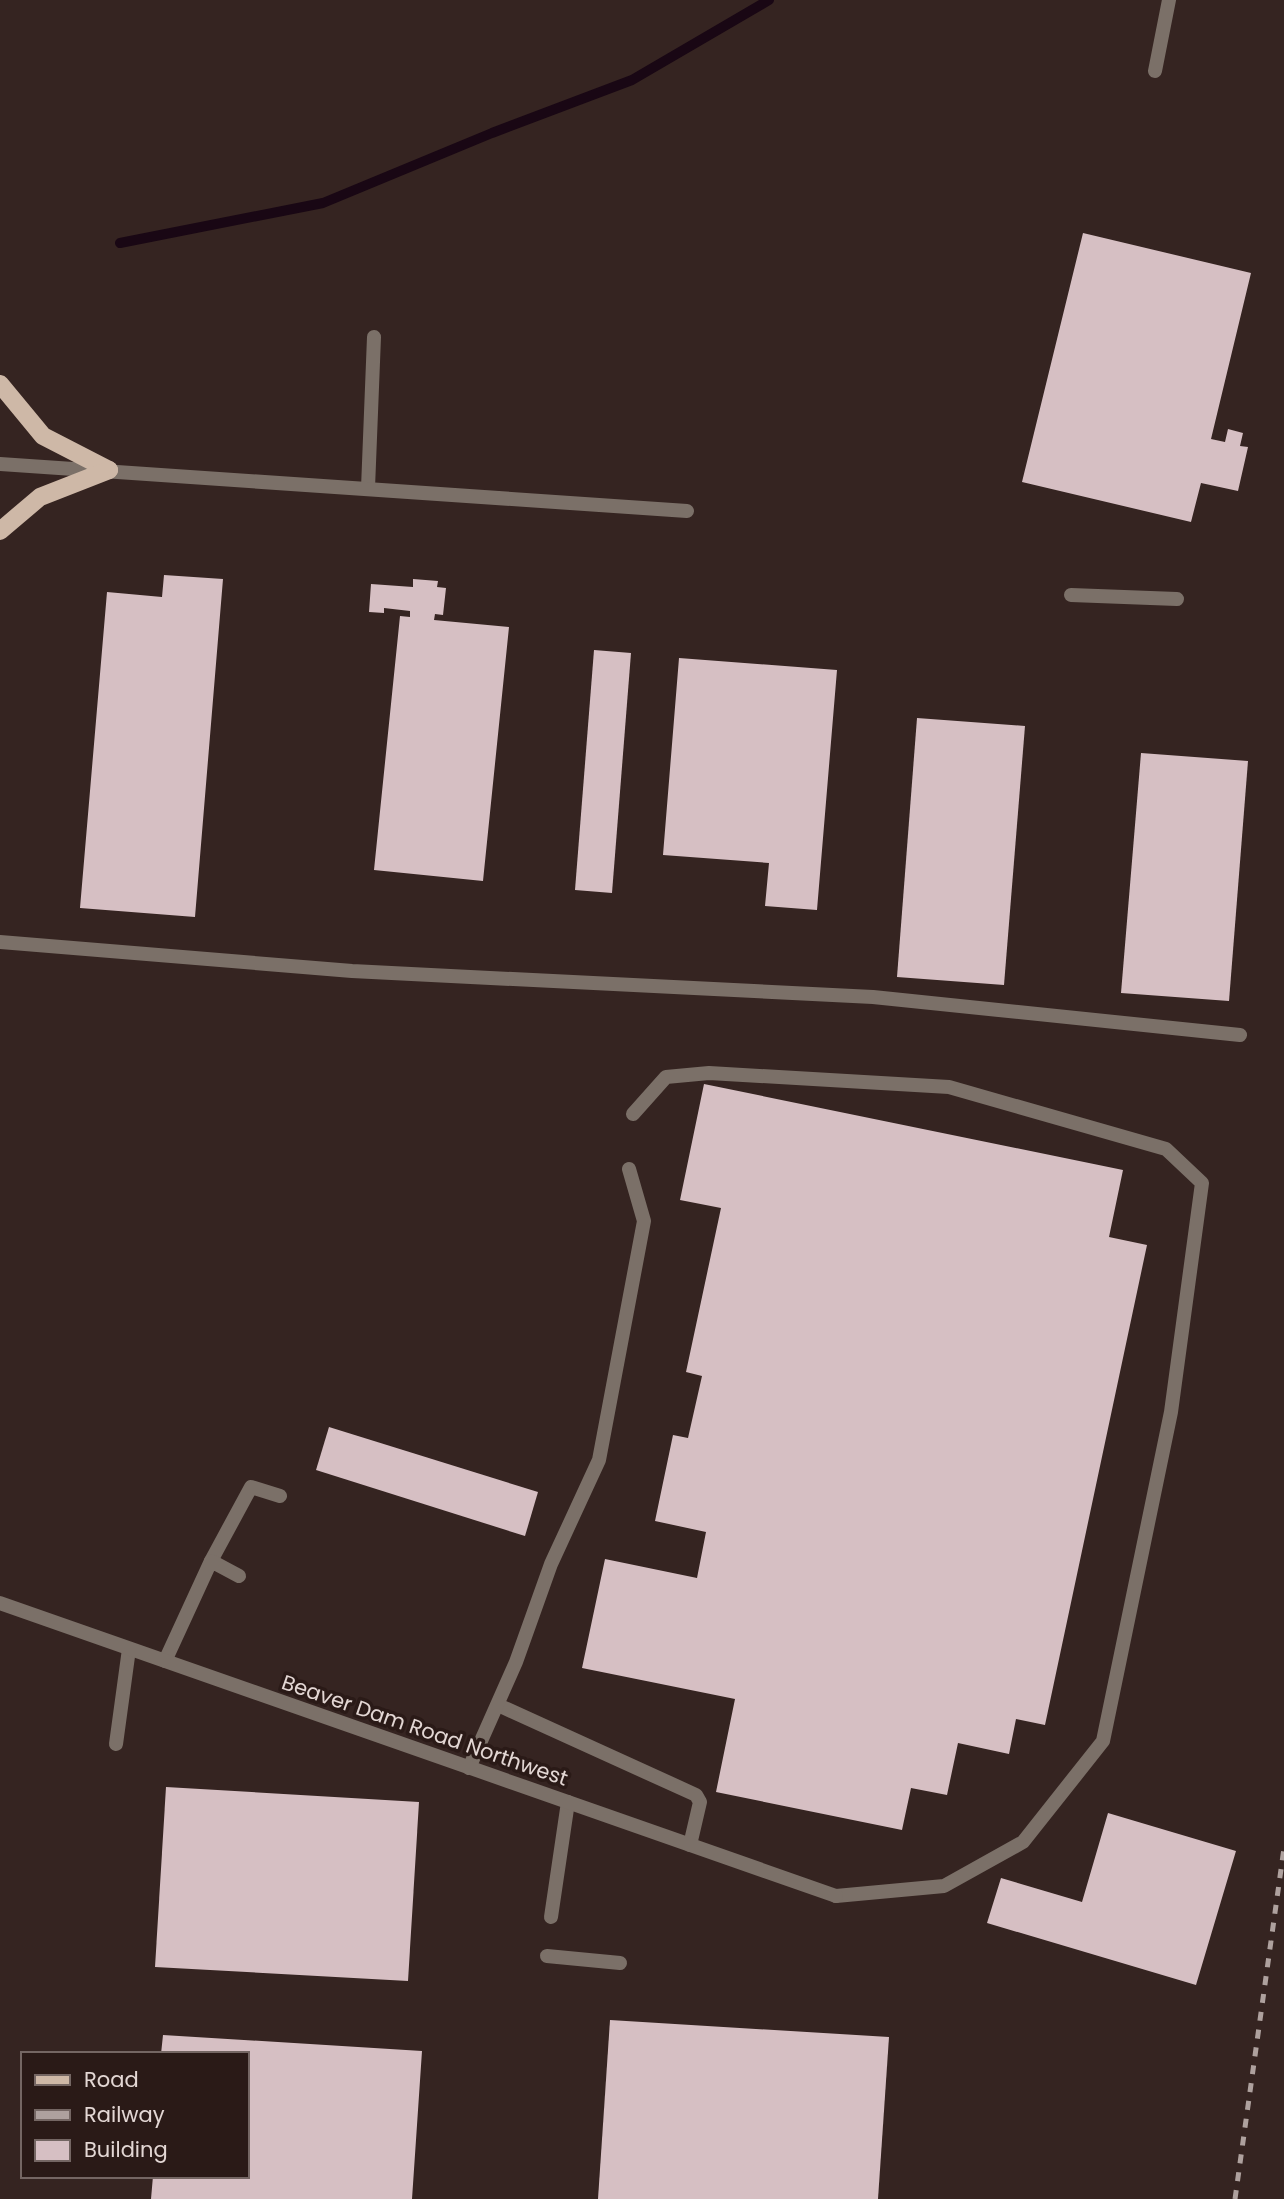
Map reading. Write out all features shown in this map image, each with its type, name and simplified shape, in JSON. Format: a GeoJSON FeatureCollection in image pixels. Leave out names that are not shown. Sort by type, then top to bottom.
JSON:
{"type":"FeatureCollection","features":[{"type":"Feature","properties":{"kind":"main road"},"geometry":{"type":"LineString","coordinates":[[0,384],[43,436],[109,470]]}},
{"type":"Feature","properties":{"kind":"main road"},"geometry":{"type":"LineString","coordinates":[[0,531],[40,496],[109,470]]}},
{"type":"Feature","properties":{"kind":"street"},"geometry":{"type":"LineString","coordinates":[[1155,71],[1169,0]]}},
{"type":"Feature","properties":{"kind":"street"},"geometry":{"type":"LineString","coordinates":[[368,488],[374,337]]}},
{"type":"Feature","properties":{"kind":"street"},"geometry":{"type":"LineString","coordinates":[[0,464],[687,511]]}},
{"type":"Feature","properties":{"kind":"street"},"geometry":{"type":"LineString","coordinates":[[1071,595],[1177,599]]}},
{"type":"Feature","properties":{"kind":"street"},"geometry":{"type":"LineString","coordinates":[[0,942],[352,971],[873,997],[1240,1035]]}},
{"type":"Feature","properties":{"kind":"street","name":"Beaver Dam Road Northwest"},"geometry":{"type":"LineString","coordinates":[[0,1603],[836,1896],[944,1886],[1023,1842],[1103,1741],[1171,1412],[1202,1183],[1166,1149],[949,1087],[709,1073],[666,1077],[633,1114]]}},
{"type":"Feature","properties":{"kind":"street"},"geometry":{"type":"LineString","coordinates":[[469,1768],[498,1705],[551,1564],[599,1460],[643,1221],[629,1168]]}},
{"type":"Feature","properties":{"kind":"street"},"geometry":{"type":"LineString","coordinates":[[165,1661],[211,1561],[251,1487],[280,1496]]}},
{"type":"Feature","properties":{"kind":"street"},"geometry":{"type":"LineString","coordinates":[[211,1561],[239,1576]]}},
{"type":"Feature","properties":{"kind":"street"},"geometry":{"type":"LineString","coordinates":[[116,1744],[129,1649]]}},
{"type":"Feature","properties":{"kind":"street"},"geometry":{"type":"LineString","coordinates":[[498,1705],[696,1794],[700,1802],[690,1845]]}},
{"type":"Feature","properties":{"kind":"street"},"geometry":{"type":"LineString","coordinates":[[551,1917],[568,1802]]}},
{"type":"Feature","properties":{"kind":"street"},"geometry":{"type":"LineString","coordinates":[[547,1956],[620,1963]]}},
{"type":"Feature","properties":{"kind":"building"},"geometry":{"type":"Polygon","coordinates":[[[1083,233],[1251,273],[1211,439],[1225,442],[1228,429],[1243,433],[1240,446],[1248,447],[1238,491],[1201,483],[1191,522],[1022,482],[1083,233]]]}},
{"type":"Feature","properties":{"kind":"building"},"geometry":{"type":"Polygon","coordinates":[[[164,575],[223,579],[195,917],[80,908],[107,592],[162,597],[164,575]]]}},
{"type":"Feature","properties":{"kind":"building"},"geometry":{"type":"Polygon","coordinates":[[[413,579],[438,581],[437,587],[446,588],[443,615],[435,614],[434,620],[509,627],[483,881],[374,870],[400,616],[410,617],[410,611],[384,608],[384,613],[369,612],[371,584],[413,587],[413,579]]]}},
{"type":"Feature","properties":{"kind":"building"},"geometry":{"type":"Polygon","coordinates":[[[594,650],[631,653],[612,893],[575,890],[594,650]]]}},
{"type":"Feature","properties":{"kind":"building"},"geometry":{"type":"Polygon","coordinates":[[[679,658],[837,670],[817,910],[765,906],[769,863],[663,855],[679,658]]]}},
{"type":"Feature","properties":{"kind":"building"},"geometry":{"type":"Polygon","coordinates":[[[917,718],[1025,726],[1004,985],[897,977],[917,718]]]}},
{"type":"Feature","properties":{"kind":"building"},"geometry":{"type":"Polygon","coordinates":[[[1141,753],[1248,761],[1229,1001],[1121,993],[1141,753]]]}},
{"type":"Feature","properties":{"kind":"building"},"geometry":{"type":"Polygon","coordinates":[[[704,1084],[1123,1170],[1109,1237],[1147,1245],[1045,1725],[1016,1719],[1009,1754],[958,1743],[947,1795],[911,1788],[902,1830],[716,1792],[735,1699],[582,1668],[605,1559],[697,1578],[706,1532],[655,1521],[673,1435],[688,1438],[702,1376],[686,1372],[721,1208],[680,1200],[704,1084]]]}},
{"type":"Feature","properties":{"kind":"building"},"geometry":{"type":"Polygon","coordinates":[[[329,1427],[538,1492],[525,1536],[316,1470],[329,1427]]]}},
{"type":"Feature","properties":{"kind":"building"},"geometry":{"type":"Polygon","coordinates":[[[166,1787],[419,1802],[408,1981],[155,1967],[166,1787]]]}},
{"type":"Feature","properties":{"kind":"building"},"geometry":{"type":"Polygon","coordinates":[[[1108,1813],[1236,1851],[1196,1985],[987,1923],[1001,1878],[1082,1902],[1108,1813]]]}},
{"type":"Feature","properties":{"kind":"building"},"geometry":{"type":"Polygon","coordinates":[[[610,2020],[889,2037],[878,2199],[598,2199],[610,2020]]]}},
{"type":"Feature","properties":{"kind":"building"},"geometry":{"type":"Polygon","coordinates":[[[163,2035],[422,2051],[412,2199],[151,2199],[153,2178],[248,2178],[248,2052],[161,2052],[163,2035]]]}},
{"type":"Feature","properties":{"kind":"waterway"},"geometry":{"type":"LineString","coordinates":[[120,243],[323,203],[492,133],[632,80],[769,0]]}},
{"type":"Feature","properties":{"kind":"railway"},"geometry":{"type":"LineString","coordinates":[[1235,2199],[1284,1848]]}}]}
